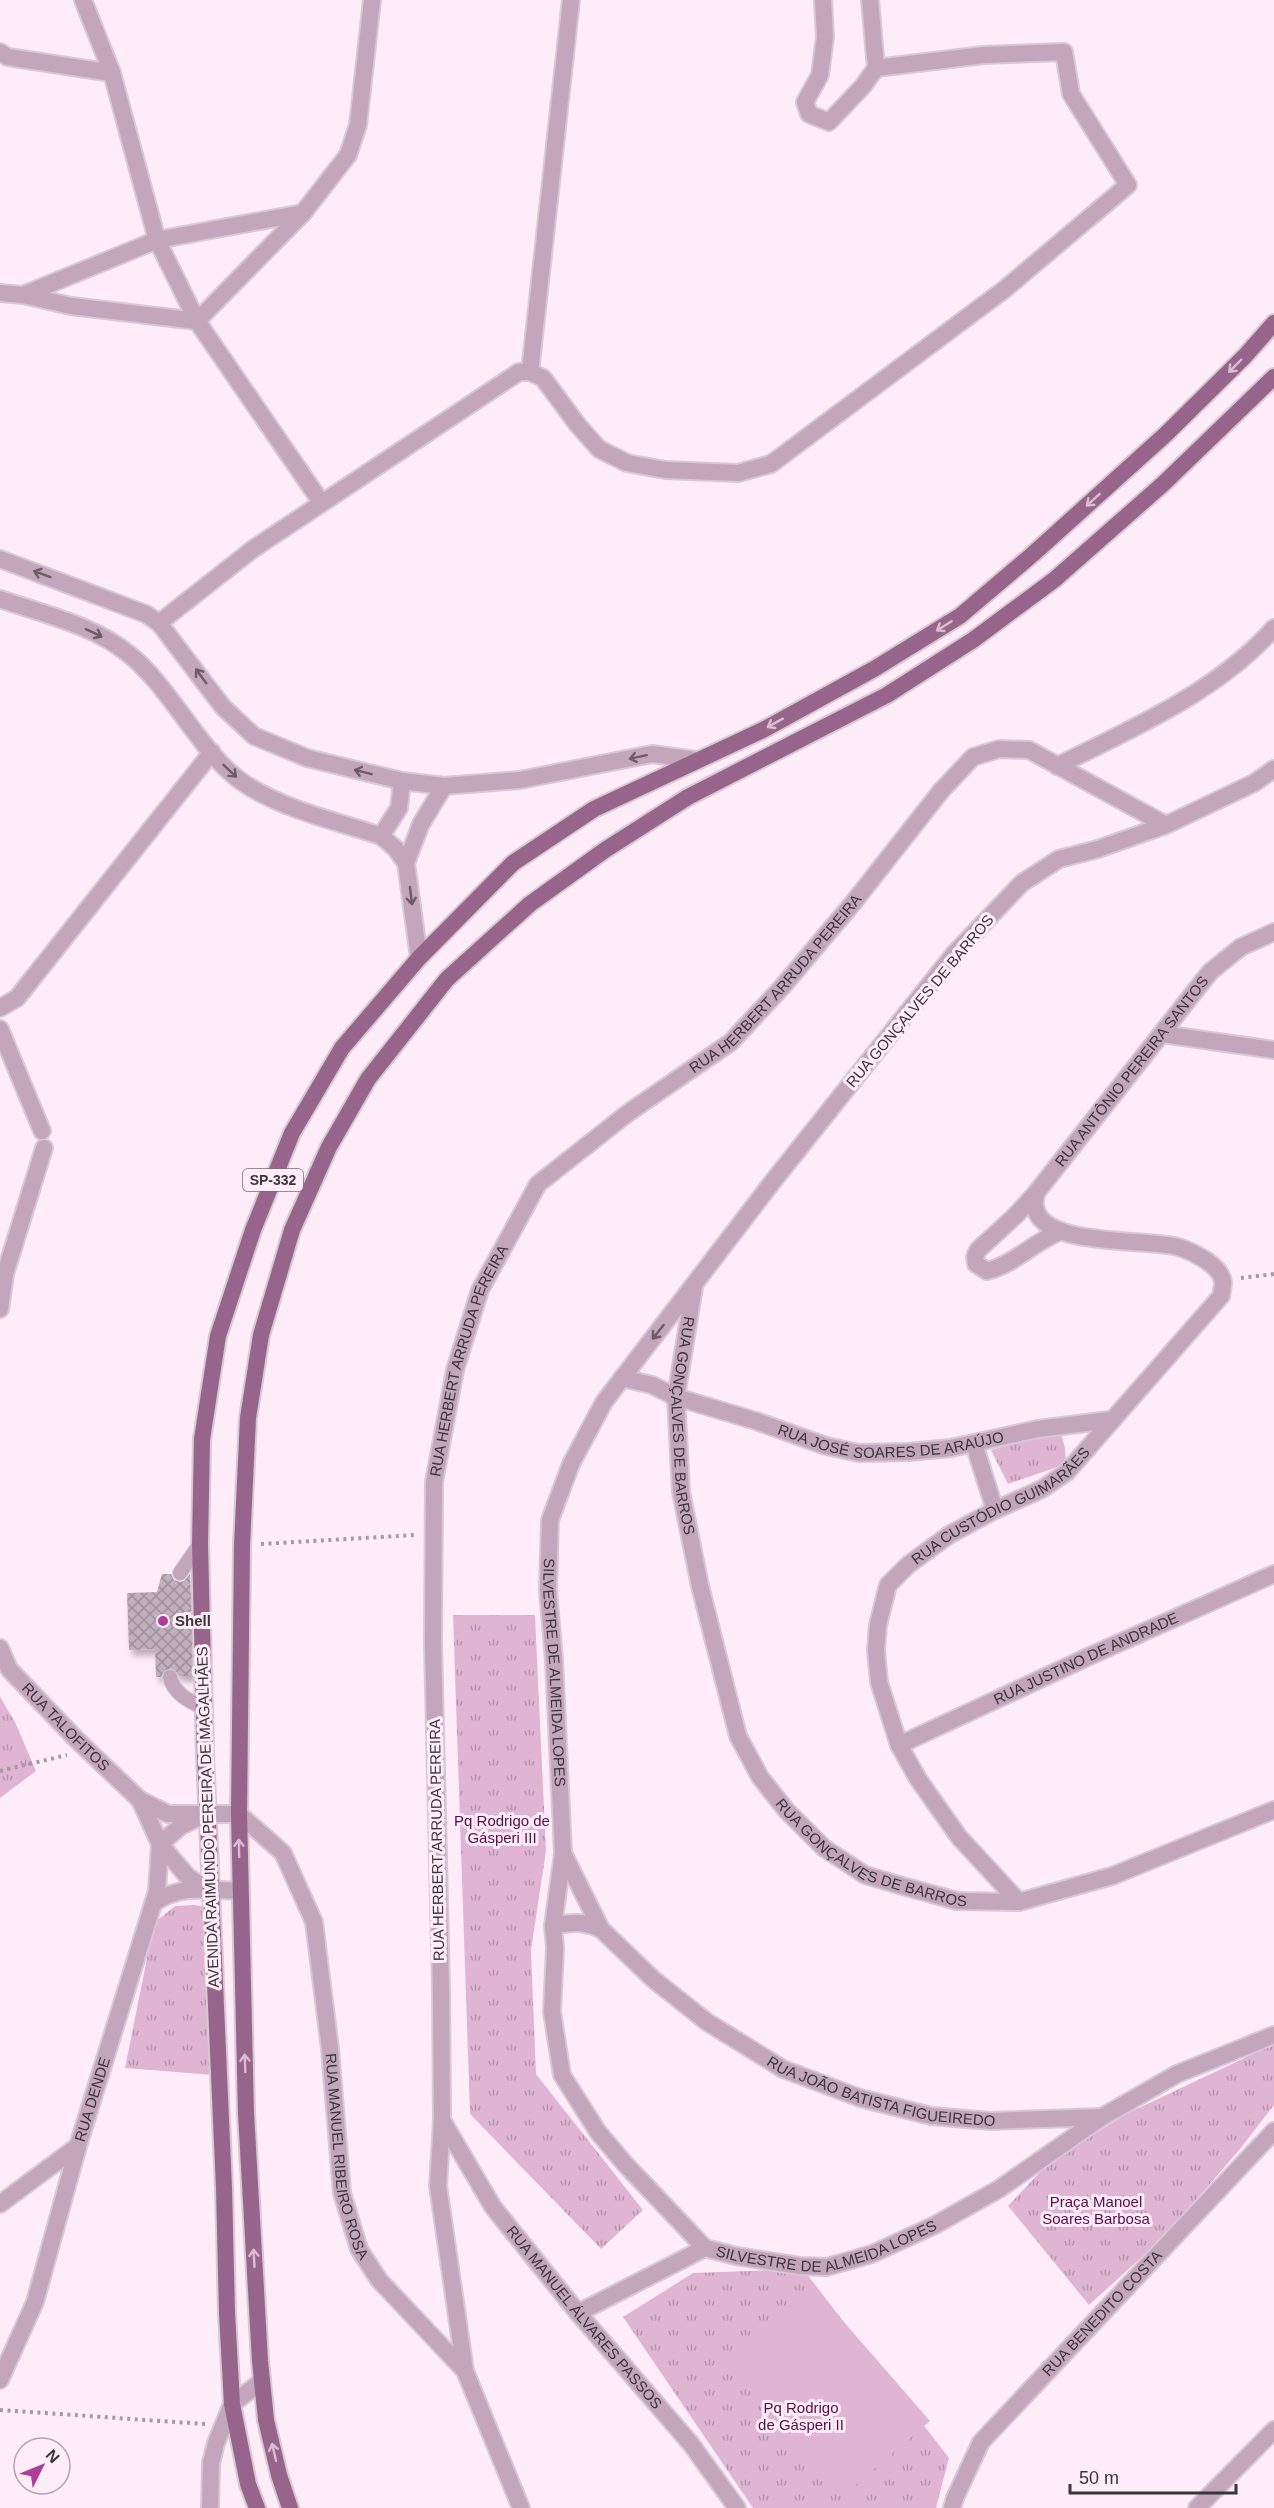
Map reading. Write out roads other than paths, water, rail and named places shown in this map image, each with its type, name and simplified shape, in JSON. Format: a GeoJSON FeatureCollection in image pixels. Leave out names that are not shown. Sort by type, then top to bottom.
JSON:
{"type":"FeatureCollection","features":[{"type":"Feature","properties":{"kind":"main road","name":"AVENIDA RAIMUNDO PEREIRA DE MAGALHÃES"},"geometry":{"type":"LineString","coordinates":[[257,2508],[248,2484],[232,2404],[209,1890],[200,1544],[202,1439],[218,1336],[253,1230],[292,1133],[342,1048],[419,958],[513,863],[594,809],[762,729],[874,669],[960,616],[1033,554],[1165,435],[1245,356],[1274,323]]}},
{"type":"Feature","properties":{"kind":"main road","name":"AVENIDA RAIMUNDO PEREIRA DE MAGALHÃES"},"geometry":{"type":"LineString","coordinates":[[290,2508],[279,2475],[266,2420],[246,2113],[239,1814],[242,1545],[248,1418],[261,1335],[292,1230],[329,1147],[368,1079],[447,979],[530,904],[605,850],[688,797],[887,695],[991,627],[1063,572],[1163,484],[1274,377]]}},
{"type":"Feature","properties":{"kind":"street"},"geometry":{"type":"LineString","coordinates":[[83,0],[112,73],[157,240],[196,321],[321,502]]}},
{"type":"Feature","properties":{"kind":"street"},"geometry":{"type":"LineString","coordinates":[[196,321],[303,213],[348,155],[358,125],[372,0]]}},
{"type":"Feature","properties":{"kind":"street"},"geometry":{"type":"LineString","coordinates":[[530,372],[571,0]]}},
{"type":"Feature","properties":{"kind":"street"},"geometry":{"type":"LineString","coordinates":[[823,0],[825,37],[820,75],[805,102],[809,114],[829,122],[863,86],[876,68],[870,0]]}},
{"type":"Feature","properties":{"kind":"street"},"geometry":{"type":"LineString","coordinates":[[0,52],[8,57],[112,73]]}},
{"type":"Feature","properties":{"kind":"street"},"geometry":{"type":"LineString","coordinates":[[159,623],[253,549],[519,372],[530,372],[543,378],[576,424],[600,449],[627,463],[665,470],[738,473],[771,464],[1005,289],[1128,185],[1071,94],[1064,52],[984,55],[876,68]]}},
{"type":"Feature","properties":{"kind":"street"},"geometry":{"type":"LineString","coordinates":[[23,295],[157,240],[303,213]]}},
{"type":"Feature","properties":{"kind":"street"},"geometry":{"type":"LineString","coordinates":[[0,293],[23,295],[71,306],[196,321]]}},
{"type":"Feature","properties":{"kind":"street"},"geometry":{"type":"LineString","coordinates":[[0,560],[146,614],[159,623],[223,707],[254,736],[307,758],[402,781],[444,786],[519,780],[652,754],[695,760]]}},
{"type":"Feature","properties":{"kind":"street"},"geometry":{"type":"LineString","coordinates":[[0,599],[90,631],[129,654],[171,699],[228,771],[245,784],[277,802],[381,836],[395,848],[406,864],[419,958]]}},
{"type":"Feature","properties":{"kind":"street"},"geometry":{"type":"LineString","coordinates":[[1057,765],[1122,733],[1214,681],[1254,650],[1274,628]]}},
{"type":"Feature","properties":{"kind":"street","name":"RUA HERBERT ARRUDA PEREIRA"},"geometry":{"type":"LineString","coordinates":[[465,2371],[438,2186],[442,2120],[441,1989],[433,1643],[433,1534],[434,1482],[455,1370],[480,1290],[538,1184],[628,1113],[731,1042],[804,961],[941,791],[973,758],[999,749],[1029,750],[1166,825]]}},
{"type":"Feature","properties":{"kind":"street"},"geometry":{"type":"LineString","coordinates":[[0,1008],[17,998],[212,752]]}},
{"type":"Feature","properties":{"kind":"street","name":"RUA GONÇALVES DE BARROS"},"geometry":{"type":"LineString","coordinates":[[1274,769],[1254,783],[1166,825],[1059,860],[1022,883],[954,954],[876,1049],[694,1286],[676,1398],[681,1492],[700,1586],[738,1736],[760,1777],[786,1810],[824,1848],[865,1875],[957,1901],[1019,1902],[1112,1876],[1274,1810]]}},
{"type":"Feature","properties":{"kind":"street"},"geometry":{"type":"LineString","coordinates":[[381,836],[399,808],[402,781]]}},
{"type":"Feature","properties":{"kind":"street"},"geometry":{"type":"LineString","coordinates":[[406,864],[421,824],[444,786]]}},
{"type":"Feature","properties":{"kind":"street","name":"RUA ANTÔNIO PEREIRA SANTOS"},"geometry":{"type":"LineString","coordinates":[[1059,1232],[1042,1239],[997,1268],[987,1270],[975,1264],[978,1250],[1016,1215],[1036,1192],[1210,972],[1241,947],[1274,932]]}},
{"type":"Feature","properties":{"kind":"street"},"geometry":{"type":"LineString","coordinates":[[0,1029],[42,1131]]}},
{"type":"Feature","properties":{"kind":"street"},"geometry":{"type":"LineString","coordinates":[[1162,1034],[1274,1050]]}},
{"type":"Feature","properties":{"kind":"street"},"geometry":{"type":"LineString","coordinates":[[0,1309],[3,1275],[44,1148]]}},
{"type":"Feature","properties":{"kind":"street"},"geometry":{"type":"LineString","coordinates":[[1036,1192],[1035,1207],[1038,1215],[1059,1232]]}},
{"type":"Feature","properties":{"kind":"street","name":"RUA CUSTÓDIO GUIMARÃES"},"geometry":{"type":"LineString","coordinates":[[1019,1902],[959,1837],[918,1779],[899,1744],[879,1682],[876,1650],[878,1625],[888,1585],[908,1565],[949,1535],[995,1510],[1042,1489],[1067,1472],[1110,1420],[1221,1296],[1223,1280],[1215,1266],[1198,1255],[1176,1246],[1116,1241],[1059,1232]]}},
{"type":"Feature","properties":{"kind":"street","name":"SILVESTRE DE ALMEIDA LOPES"},"geometry":{"type":"LineString","coordinates":[[694,1286],[604,1402],[571,1464],[550,1520],[548,1590],[554,1660],[563,1853],[553,1926],[555,1948],[552,2012],[562,2075],[598,2132],[705,2248],[736,2256],[800,2266],[827,2267],[872,2254],[935,2225],[999,2189],[1102,2116]]}},
{"type":"Feature","properties":{"kind":"street"},"geometry":{"type":"LineString","coordinates":[[622,1378],[652,1385],[676,1398]]}},
{"type":"Feature","properties":{"kind":"street","name":"RUA JOSÉ SOARES DE ARAÚJO"},"geometry":{"type":"LineString","coordinates":[[676,1398],[756,1421],[826,1446],[859,1453],[908,1452],[974,1444],[1038,1429],[1110,1420]]}},
{"type":"Feature","properties":{"kind":"street"},"geometry":{"type":"LineString","coordinates":[[974,1444],[995,1510]]}},
{"type":"Feature","properties":{"kind":"street","name":"RUA JUSTINO DE ANDRADE"},"geometry":{"type":"LineString","coordinates":[[899,1744],[1274,1574]]}},
{"type":"Feature","properties":{"kind":"street","name":"RUA TALOFITOS"},"geometry":{"type":"LineString","coordinates":[[0,1648],[9,1669],[140,1800],[168,1814],[207,1814]]}},
{"type":"Feature","properties":{"kind":"street","name":"RUA TALOFITOS"},"geometry":{"type":"LineString","coordinates":[[140,1800],[160,1844],[154,1903]]}},
{"type":"Feature","properties":{"kind":"street"},"geometry":{"type":"LineString","coordinates":[[209,1890],[188,1877],[160,1844],[181,1826],[207,1814],[239,1814]]}},
{"type":"Feature","properties":{"kind":"street","name":"RUA MANUEL RIBEIRO ROSA"},"geometry":{"type":"LineString","coordinates":[[239,1814],[283,1853],[314,1922],[330,2049],[342,2193],[359,2249],[378,2280],[465,2371],[521,2508]]}},
{"type":"Feature","properties":{"kind":"street","name":"RUA JOÃO BATISTA FIGUEIREDO"},"geometry":{"type":"LineString","coordinates":[[563,1853],[601,1929],[653,1979],[706,2022],[783,2069],[860,2098],[931,2116],[991,2121],[1102,2116],[1177,2074],[1274,2035]]}},
{"type":"Feature","properties":{"kind":"street"},"geometry":{"type":"LineString","coordinates":[[154,1903],[172,1892],[195,1888],[240,1891]]}},
{"type":"Feature","properties":{"kind":"street","name":"RUA DENDE"},"geometry":{"type":"LineString","coordinates":[[0,2380],[35,2302],[78,2146],[154,1903]]}},
{"type":"Feature","properties":{"kind":"street"},"geometry":{"type":"LineString","coordinates":[[553,1926],[575,1921],[601,1929]]}},
{"type":"Feature","properties":{"kind":"street","name":"RUA MANUEL ÁLVARES PASSOS"},"geometry":{"type":"LineString","coordinates":[[442,2120],[493,2206],[578,2313],[691,2444],[737,2508]]}},
{"type":"Feature","properties":{"kind":"street","name":"RUA BENEDITO COSTA"},"geometry":{"type":"LineString","coordinates":[[952,2508],[981,2442],[1274,2131]]}},
{"type":"Feature","properties":{"kind":"street"},"geometry":{"type":"LineString","coordinates":[[0,2204],[78,2146]]}},
{"type":"Feature","properties":{"kind":"street"},"geometry":{"type":"LineString","coordinates":[[578,2313],[705,2248]]}},
{"type":"Feature","properties":{"kind":"street"},"geometry":{"type":"LineString","coordinates":[[210,2508],[211,2463],[232,2404],[262,2381]]}},
{"type":"Feature","properties":{"kind":"street"},"geometry":{"type":"LineString","coordinates":[[1197,2508],[1274,2430]]}},
{"type":"Feature","properties":{"kind":"lane"},"geometry":{"type":"LineString","coordinates":[[180,1573],[200,1544]]}},
{"type":"Feature","properties":{"kind":"lane"},"geometry":{"type":"LineString","coordinates":[[170,1677],[175,1689],[187,1700],[204,1708]]}},
{"type":"Feature","properties":{"kind":"place","name":"Shell"},"geometry":{"type":"Point","coordinates":[163,1621]}},
{"type":"Feature","properties":{"kind":"park label","name":"Pq Rodrigo de Gásperi III"},"geometry":{"type":"Point","coordinates":[502,1830]}},
{"type":"Feature","properties":{"kind":"park label","name":"Praça Manoel Soares Barbosa"},"geometry":{"type":"Point","coordinates":[1096,2210]}},
{"type":"Feature","properties":{"kind":"park label","name":"Pq Rodrigo de Gásperi II"},"geometry":{"type":"Point","coordinates":[801,2416]}}]}
